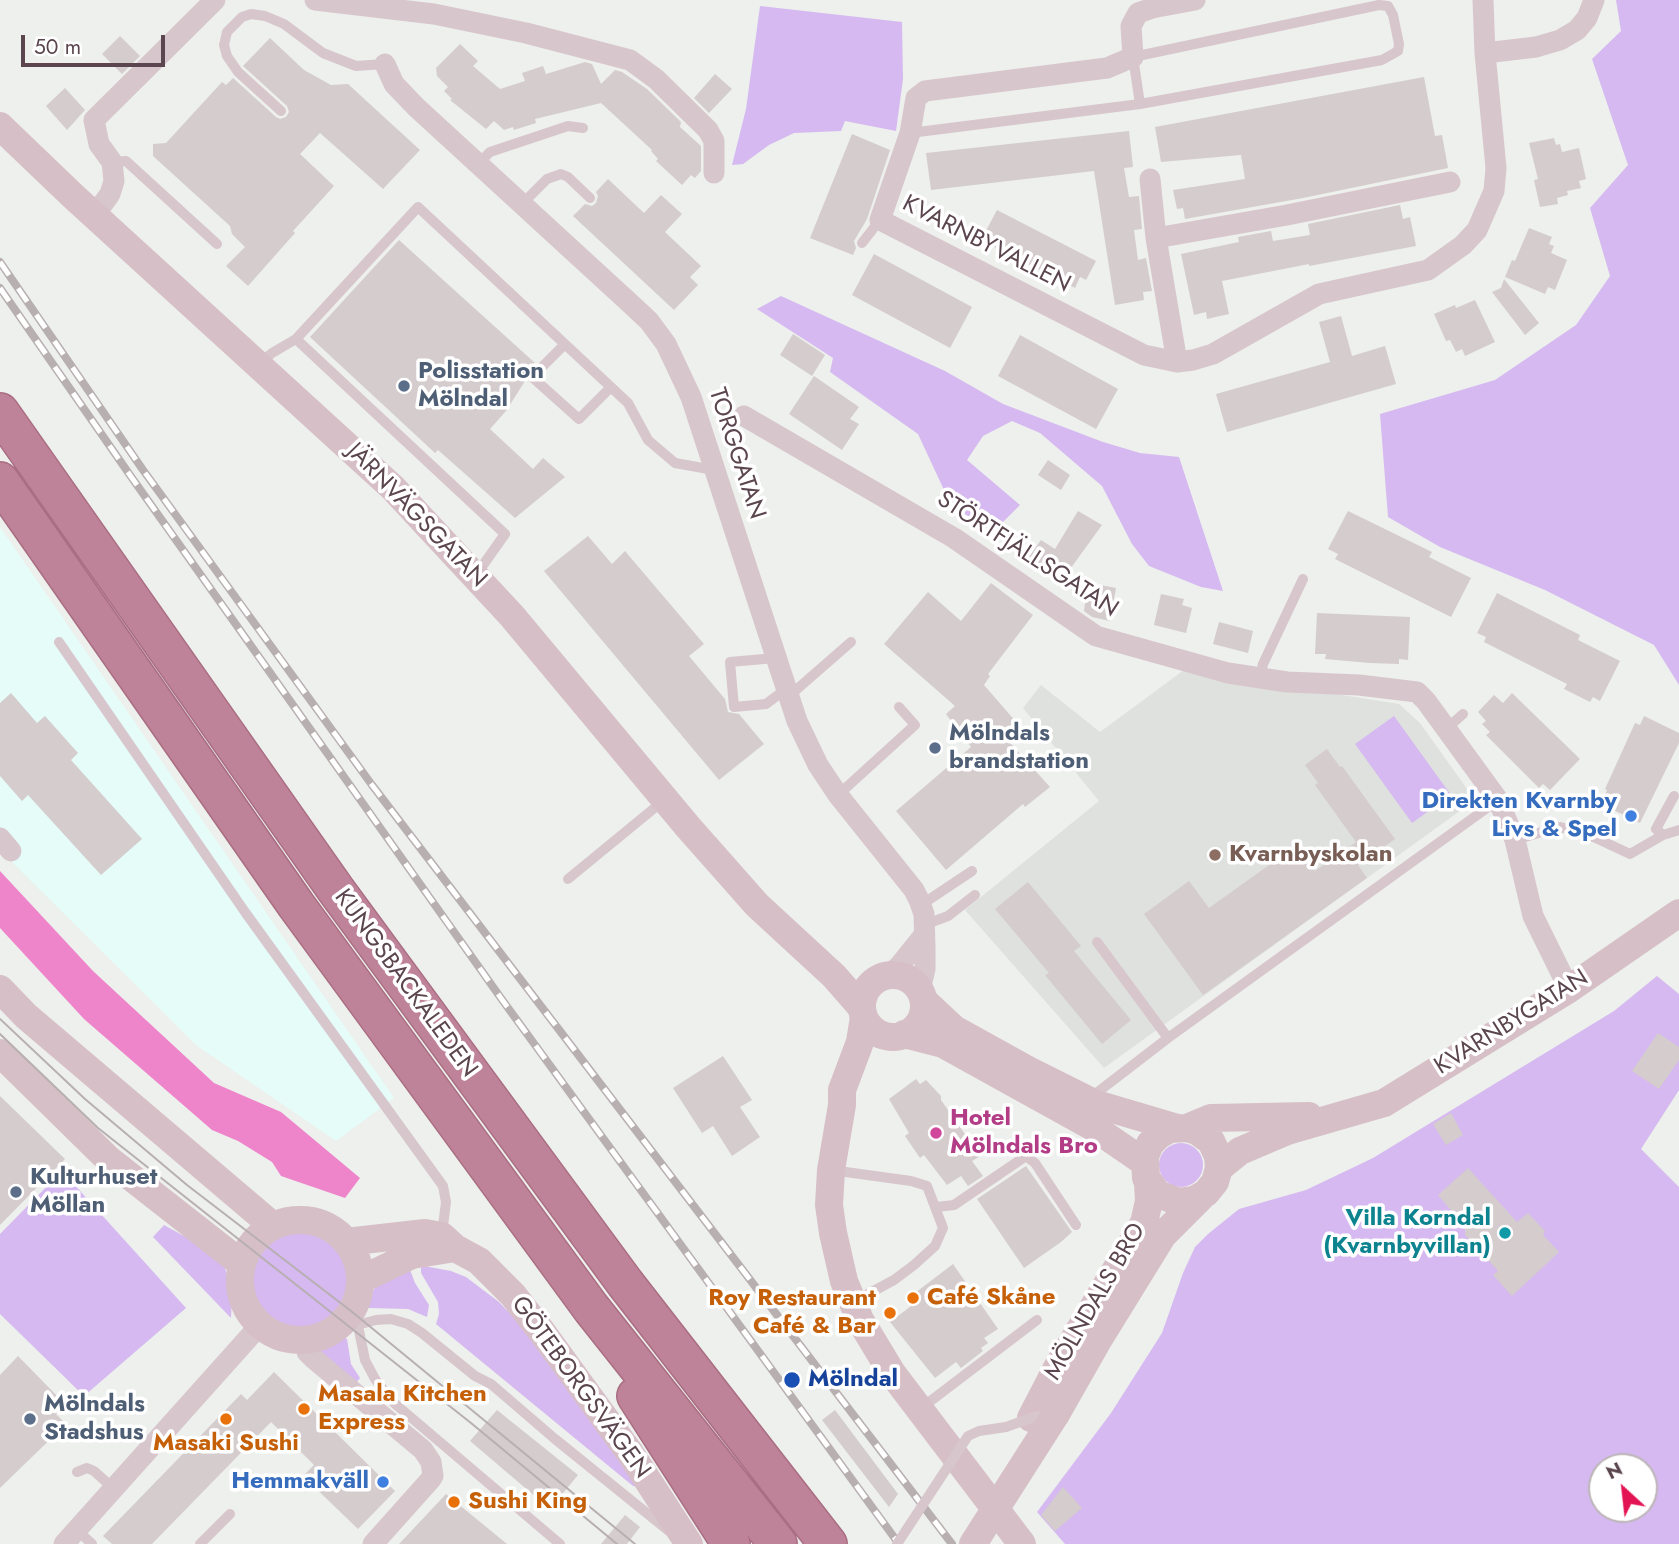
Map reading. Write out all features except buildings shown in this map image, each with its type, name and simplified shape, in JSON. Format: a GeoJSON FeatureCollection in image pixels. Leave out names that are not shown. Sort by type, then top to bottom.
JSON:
{"type":"FeatureCollection","features":[{"type":"Feature","properties":{"kind":"highway","name":"KUNGSBACKALEDEN"},"geometry":{"type":"LineString","coordinates":[[0,412],[360,924],[625,1283],[828,1544]]}},
{"type":"Feature","properties":{"kind":"highway","name":"KUNGSBACKALEDEN"},"geometry":{"type":"LineString","coordinates":[[0,481],[296,905],[591,1308],[778,1544]]}},
{"type":"Feature","properties":{"kind":"highway"},"geometry":{"type":"LineString","coordinates":[[591,1308],[640,1405],[731,1544]]}},
{"type":"Feature","properties":{"kind":"street"},"geometry":{"type":"LineString","coordinates":[[94,216],[110,194],[114,181],[112,162],[99,144],[93,121],[215,0]]}},
{"type":"Feature","properties":{"kind":"street"},"geometry":{"type":"LineString","coordinates":[[315,0],[434,14],[526,33],[630,60],[656,79],[708,130],[714,141],[714,173]]}},
{"type":"Feature","properties":{"kind":"street"},"geometry":{"type":"LineString","coordinates":[[1133,57],[1131,26],[1138,13],[1195,0]]}},
{"type":"Feature","properties":{"kind":"street"},"geometry":{"type":"LineString","coordinates":[[1485,52],[1536,47],[1560,40],[1577,30],[1587,18],[1594,0]]}},
{"type":"Feature","properties":{"kind":"street","name":"KVARNBYVALLEN"},"geometry":{"type":"LineString","coordinates":[[1133,57],[1107,68],[925,91],[916,98],[910,134],[880,220],[1144,355],[1177,362],[1193,360],[1213,354],[1319,294],[1429,270],[1463,245],[1477,230],[1494,191],[1496,168],[1483,3]]}},
{"type":"Feature","properties":{"kind":"street","name":"TORGGATAN"},"geometry":{"type":"LineString","coordinates":[[385,64],[394,85],[649,321],[666,344],[691,397],[797,721],[818,765],[838,795],[914,890],[923,921]]}},
{"type":"Feature","properties":{"kind":"street","name":"JÄRNVÄGSGATAN"},"geometry":{"type":"LineString","coordinates":[[0,126],[94,216],[393,488],[512,615],[757,905],[834,976],[863,1013]]}},
{"type":"Feature","properties":{"kind":"street"},"geometry":{"type":"LineString","coordinates":[[1150,179],[1156,238],[1177,362]]}},
{"type":"Feature","properties":{"kind":"street"},"geometry":{"type":"LineString","coordinates":[[1156,238],[1289,215],[1450,182]]}},
{"type":"Feature","properties":{"kind":"street","name":"STÖRTFJÄLLSGATAN"},"geometry":{"type":"LineString","coordinates":[[744,416],[954,538],[1096,636],[1228,673],[1417,692],[1498,800],[1515,840],[1534,916],[1569,989]]}},
{"type":"Feature","properties":{"kind":"street","name":"KVARNBYGATAN"},"geometry":{"type":"LineString","coordinates":[[1219,1167],[1240,1151],[1287,1132],[1384,1102],[1569,989],[1679,913]]}},
{"type":"Feature","properties":{"kind":"street"},"geometry":{"type":"LineString","coordinates":[[923,921],[899,966],[867,988],[860,1042],[842,1090],[831,1170],[829,1205],[833,1233],[844,1281],[871,1339],[919,1410],[1022,1544]]}},
{"type":"Feature","properties":{"kind":"street"},"geometry":{"type":"LineString","coordinates":[[842,1105],[853,1095],[872,1056],[898,1035],[913,1029],[920,1021],[925,969],[923,921]]}},
{"type":"Feature","properties":{"kind":"street","name":"JÄRNVÄGSGATAN"},"geometry":{"type":"LineString","coordinates":[[797,941],[844,968],[883,977]]}},
{"type":"Feature","properties":{"kind":"street"},"geometry":{"type":"LineString","coordinates":[[863,1013],[875,1031],[943,1044],[1093,1127],[1146,1172],[1158,1194],[1171,1201],[1187,1202],[1201,1197],[1215,1182],[1219,1167],[1218,1156],[1210,1141],[1197,1131],[1088,1100],[954,1029],[907,978],[883,977]]}},
{"type":"Feature","properties":{"kind":"street"},"geometry":{"type":"LineString","coordinates":[[0,989],[26,1016],[273,1226]]}},
{"type":"Feature","properties":{"kind":"street"},"geometry":{"type":"LineString","coordinates":[[0,1053],[108,1159],[242,1264]]}},
{"type":"Feature","properties":{"kind":"street","name":"KVARNBYGATAN"},"geometry":{"type":"LineString","coordinates":[[1182,1128],[1211,1118],[1336,1115]]}},
{"type":"Feature","properties":{"kind":"street"},"geometry":{"type":"LineString","coordinates":[[1146,1172],[1147,1150],[1154,1139],[1164,1131],[1182,1128]]}},
{"type":"Feature","properties":{"kind":"street","name":"MÖLNDALS BRO"},"geometry":{"type":"LineString","coordinates":[[1127,1272],[1147,1215],[1146,1172]]}},
{"type":"Feature","properties":{"kind":"street","name":"MÖLNDALS BRO"},"geometry":{"type":"LineString","coordinates":[[973,1544],[1044,1416],[1058,1366],[1127,1272],[1201,1197]]}},
{"type":"Feature","properties":{"kind":"street"},"geometry":{"type":"LineString","coordinates":[[292,1221],[312,1222],[331,1229],[346,1242],[356,1259],[341,1316],[281,1337],[260,1325],[248,1310],[241,1293],[242,1264],[257,1238],[273,1226],[292,1221]]}},
{"type":"Feature","properties":{"kind":"street"},"geometry":{"type":"LineString","coordinates":[[346,1242],[416,1234],[445,1245]]}},
{"type":"Feature","properties":{"kind":"street"},"geometry":{"type":"LineString","coordinates":[[373,1544],[433,1476],[431,1462],[423,1450],[307,1352],[399,1259],[445,1245]]}},
{"type":"Feature","properties":{"kind":"street","name":"GÖTEBORGSVÄGEN"},"geometry":{"type":"LineString","coordinates":[[445,1245],[479,1261],[513,1295],[630,1452],[687,1544]]}},
{"type":"Feature","properties":{"kind":"street"},"geometry":{"type":"LineString","coordinates":[[78,1539],[114,1489],[260,1325]]}},
{"type":"Feature","properties":{"kind":"street","name":"MÖLNDALS BRO"},"geometry":{"type":"LineString","coordinates":[[955,1544],[1044,1416]]}},
{"type":"Feature","properties":{"kind":"lane"},"geometry":{"type":"LineString","coordinates":[[910,134],[1140,104],[1382,60],[1398,51],[1399,44],[1391,10],[1388,6],[1379,5],[1133,57],[1140,104]]}},
{"type":"Feature","properties":{"kind":"lane"},"geometry":{"type":"LineString","coordinates":[[281,111],[237,72],[227,56],[224,45],[227,32],[242,17],[251,14],[265,16],[284,24],[323,53],[356,66],[385,64]]}},
{"type":"Feature","properties":{"kind":"lane"},"geometry":{"type":"LineString","coordinates":[[478,164],[490,152],[568,126],[583,128]]}},
{"type":"Feature","properties":{"kind":"lane"},"geometry":{"type":"LineString","coordinates":[[112,162],[126,161],[217,244]]}},
{"type":"Feature","properties":{"kind":"lane"},"geometry":{"type":"LineString","coordinates":[[523,203],[547,178],[561,174],[568,177],[590,198]]}},
{"type":"Feature","properties":{"kind":"lane"},"geometry":{"type":"LineString","coordinates":[[259,364],[296,339],[418,207],[628,403],[648,440],[675,463],[713,470]]}},
{"type":"Feature","properties":{"kind":"lane"},"geometry":{"type":"LineString","coordinates":[[862,243],[880,220]]}},
{"type":"Feature","properties":{"kind":"lane"},"geometry":{"type":"LineString","coordinates":[[296,339],[505,534],[475,575]]}},
{"type":"Feature","properties":{"kind":"lane"},"geometry":{"type":"LineString","coordinates":[[564,345],[533,377],[550,394],[579,419],[611,387]]}},
{"type":"Feature","properties":{"kind":"lane"},"geometry":{"type":"LineString","coordinates":[[1260,678],[1263,664],[1303,579]]}},
{"type":"Feature","properties":{"kind":"lane"},"geometry":{"type":"LineString","coordinates":[[59,642],[237,902],[443,1186],[446,1202],[445,1245]]}},
{"type":"Feature","properties":{"kind":"lane"},"geometry":{"type":"LineString","coordinates":[[775,658],[730,662],[734,707],[766,704],[787,693],[850,642]]}},
{"type":"Feature","properties":{"kind":"lane"},"geometry":{"type":"LineString","coordinates":[[838,795],[915,725],[899,707]]}},
{"type":"Feature","properties":{"kind":"lane"},"geometry":{"type":"LineString","coordinates":[[1446,729],[1463,714]]}},
{"type":"Feature","properties":{"kind":"lane"},"geometry":{"type":"LineString","coordinates":[[1663,835],[1656,828],[1674,796]]}},
{"type":"Feature","properties":{"kind":"lane"},"geometry":{"type":"LineString","coordinates":[[568,879],[665,799]]}},
{"type":"Feature","properties":{"kind":"lane"},"geometry":{"type":"LineString","coordinates":[[1088,1100],[1168,1038],[1498,800]]}},
{"type":"Feature","properties":{"kind":"lane"},"geometry":{"type":"LineString","coordinates":[[1515,840],[1559,827],[1583,832],[1630,854],[1663,835],[1679,830]]}},
{"type":"Feature","properties":{"kind":"lane"},"geometry":{"type":"LineString","coordinates":[[923,921],[972,871]]}},
{"type":"Feature","properties":{"kind":"lane"},"geometry":{"type":"LineString","coordinates":[[923,921],[948,916],[975,895]]}},
{"type":"Feature","properties":{"kind":"lane"},"geometry":{"type":"LineString","coordinates":[[1097,942],[1168,1038]]}},
{"type":"Feature","properties":{"kind":"lane"},"geometry":{"type":"LineString","coordinates":[[937,1207],[954,1205],[1026,1156],[1035,1163],[1076,1225]]}},
{"type":"Feature","properties":{"kind":"lane"},"geometry":{"type":"LineString","coordinates":[[831,1170],[911,1181],[927,1186],[943,1227],[935,1246],[894,1280],[853,1303]]}},
{"type":"Feature","properties":{"kind":"lane"},"geometry":{"type":"LineString","coordinates":[[341,1316],[375,1379],[394,1403],[560,1544]]}},
{"type":"Feature","properties":{"kind":"lane"},"geometry":{"type":"LineString","coordinates":[[341,1316],[391,1319],[408,1324],[422,1333],[475,1376],[491,1384],[544,1431],[687,1544]]}},
{"type":"Feature","properties":{"kind":"lane"},"geometry":{"type":"LineString","coordinates":[[919,1410],[1037,1320]]}},
{"type":"Feature","properties":{"kind":"lane"},"geometry":{"type":"LineString","coordinates":[[897,1544],[968,1436],[1044,1416]]}},
{"type":"Feature","properties":{"kind":"lane"},"geometry":{"type":"LineString","coordinates":[[77,1472],[87,1468],[94,1471],[114,1489]]}},
{"type":"Feature","properties":{"kind":"lane"},"geometry":{"type":"LineString","coordinates":[[200,1544],[230,1514]]}},
{"type":"Feature","properties":{"kind":"shaded area"},"geometry":{"type":"Polygon","coordinates":[[[1616,0],[1679,0],[1679,685],[1654,645],[1545,590],[1440,547],[1388,517],[1380,414],[1495,380],[1576,325],[1610,276],[1590,208],[1628,165],[1592,59],[1621,31],[1616,0]]]}},
{"type":"Feature","properties":{"kind":"shaded area"},"geometry":{"type":"Polygon","coordinates":[[[760,6],[902,22],[903,79],[896,131],[845,121],[841,131],[794,133],[769,145],[743,164],[732,165],[746,109],[760,6]]]}},
{"type":"Feature","properties":{"kind":"shaded area"},"geometry":{"type":"Polygon","coordinates":[[[781,296],[945,371],[1003,404],[1103,442],[1140,453],[1179,457],[1223,591],[1201,587],[1149,566],[1132,544],[1102,486],[1040,433],[1012,421],[983,436],[967,460],[1020,505],[993,532],[951,505],[918,434],[830,372],[833,358],[757,309],[781,296]]]}},
{"type":"Feature","properties":{"kind":"shaded area"},"geometry":{"type":"Polygon","coordinates":[[[0,527],[394,1098],[336,1141],[196,1045],[0,850],[0,527]]]}},
{"type":"Feature","properties":{"kind":"shaded area","name":"Kvarnbyskolan"},"geometry":{"type":"Polygon","coordinates":[[[1184,670],[1399,704],[1420,723],[1475,800],[1104,1068],[965,910],[1099,801],[1023,708],[1041,685],[1100,732],[1184,670]]]}},
{"type":"Feature","properties":{"kind":"shaded area"},"geometry":{"type":"Polygon","coordinates":[[[1394,716],[1451,795],[1412,823],[1355,744],[1394,716]]]}},
{"type":"Feature","properties":{"kind":"shaded area"},"geometry":{"type":"Polygon","coordinates":[[[0,871],[93,971],[214,1083],[281,1112],[360,1178],[345,1198],[281,1176],[272,1162],[238,1141],[212,1130],[84,1019],[0,928],[0,871]]]}},
{"type":"Feature","properties":{"kind":"shaded area"},"geometry":{"type":"Polygon","coordinates":[[[1657,976],[1679,994],[1679,1090],[1641,1149],[1679,1187],[1679,1544],[1065,1544],[1037,1512],[1111,1413],[1162,1333],[1195,1247],[1239,1209],[1306,1190],[1373,1158],[1614,1011],[1657,976]]]}},
{"type":"Feature","properties":{"kind":"shaded area"},"geometry":{"type":"Polygon","coordinates":[[[1181,1143],[1197,1149],[1203,1165],[1197,1181],[1181,1187],[1165,1181],[1159,1165],[1165,1149],[1181,1143]]]}},
{"type":"Feature","properties":{"kind":"shaded area"},"geometry":{"type":"Polygon","coordinates":[[[62,1171],[186,1308],[84,1396],[0,1314],[0,1234],[62,1171]]]}},
{"type":"Feature","properties":{"kind":"shaded area"},"geometry":{"type":"Polygon","coordinates":[[[164,1225],[200,1245],[225,1268],[232,1295],[231,1318],[153,1237],[164,1225]]]}},
{"type":"Feature","properties":{"kind":"shaded area"},"geometry":{"type":"Polygon","coordinates":[[[299,1231],[317,1235],[333,1245],[343,1261],[347,1279],[343,1297],[333,1313],[317,1323],[299,1327],[281,1323],[265,1313],[255,1297],[251,1279],[255,1261],[265,1245],[281,1235],[299,1231]]]}},
{"type":"Feature","properties":{"kind":"shaded area"},"geometry":{"type":"Polygon","coordinates":[[[424,1266],[466,1277],[499,1302],[518,1322],[639,1487],[633,1486],[436,1324],[438,1302],[421,1273],[424,1266]]]}},
{"type":"Feature","properties":{"kind":"shaded area"},"geometry":{"type":"Polygon","coordinates":[[[409,1267],[415,1283],[429,1305],[427,1317],[408,1309],[369,1308],[367,1300],[373,1290],[388,1276],[409,1267]]]}},
{"type":"Feature","properties":{"kind":"shaded area"},"geometry":{"type":"Polygon","coordinates":[[[341,1335],[347,1339],[351,1364],[360,1378],[355,1384],[315,1346],[341,1335]]]}},
{"type":"Feature","properties":{"kind":"tram line"},"geometry":{"type":"LineString","coordinates":[[0,1019],[85,1099],[187,1185],[351,1311],[635,1544]]}},
{"type":"Feature","properties":{"kind":"tram line"},"geometry":{"type":"LineString","coordinates":[[0,1034],[98,1128],[471,1423],[617,1544]]}},
{"type":"Feature","properties":{"kind":"railway"},"geometry":{"type":"LineString","coordinates":[[0,262],[143,470],[372,785],[952,1544]]}},
{"type":"Feature","properties":{"kind":"railway"},"geometry":{"type":"LineString","coordinates":[[0,288],[503,1001],[899,1544]]}},
{"type":"Feature","properties":{"kind":"place","name":"Polisstation Mölndal"},"geometry":{"type":"Point","coordinates":[404,386]}},
{"type":"Feature","properties":{"kind":"place","name":"Mölndals brandstation"},"geometry":{"type":"Point","coordinates":[935,748]}},
{"type":"Feature","properties":{"kind":"place","name":"Direkten Kvarnby Livs & Spel"},"geometry":{"type":"Point","coordinates":[1631,816]}},
{"type":"Feature","properties":{"kind":"place","name":"Kvarnbyskolan"},"geometry":{"type":"Point","coordinates":[1215,855]}},
{"type":"Feature","properties":{"kind":"place","name":"Hotel Mölndals Bro"},"geometry":{"type":"Point","coordinates":[936,1133]}},
{"type":"Feature","properties":{"kind":"place","name":"Kulturhuset Möllan"},"geometry":{"type":"Point","coordinates":[16,1192]}},
{"type":"Feature","properties":{"kind":"place","name":"Villa Korndal (Kvarnbyvillan)"},"geometry":{"type":"Point","coordinates":[1505,1233]}},
{"type":"Feature","properties":{"kind":"place","name":"Café Skåne"},"geometry":{"type":"Point","coordinates":[913,1298]}},
{"type":"Feature","properties":{"kind":"place","name":"Roy Restaurant Café & Bar"},"geometry":{"type":"Point","coordinates":[890,1313]}},
{"type":"Feature","properties":{"kind":"place","name":"Mölndal"},"geometry":{"type":"Point","coordinates":[792,1380]}},
{"type":"Feature","properties":{"kind":"place","name":"Masala Kitchen Express"},"geometry":{"type":"Point","coordinates":[304,1409]}},
{"type":"Feature","properties":{"kind":"place","name":"Mölndals Stadshus"},"geometry":{"type":"Point","coordinates":[30,1419]}},
{"type":"Feature","properties":{"kind":"place","name":"Masaki Sushi"},"geometry":{"type":"Point","coordinates":[226,1419]}},
{"type":"Feature","properties":{"kind":"place","name":"Hemmakväll"},"geometry":{"type":"Point","coordinates":[383,1482]}},
{"type":"Feature","properties":{"kind":"place","name":"Sushi King"},"geometry":{"type":"Point","coordinates":[454,1502]}}]}
